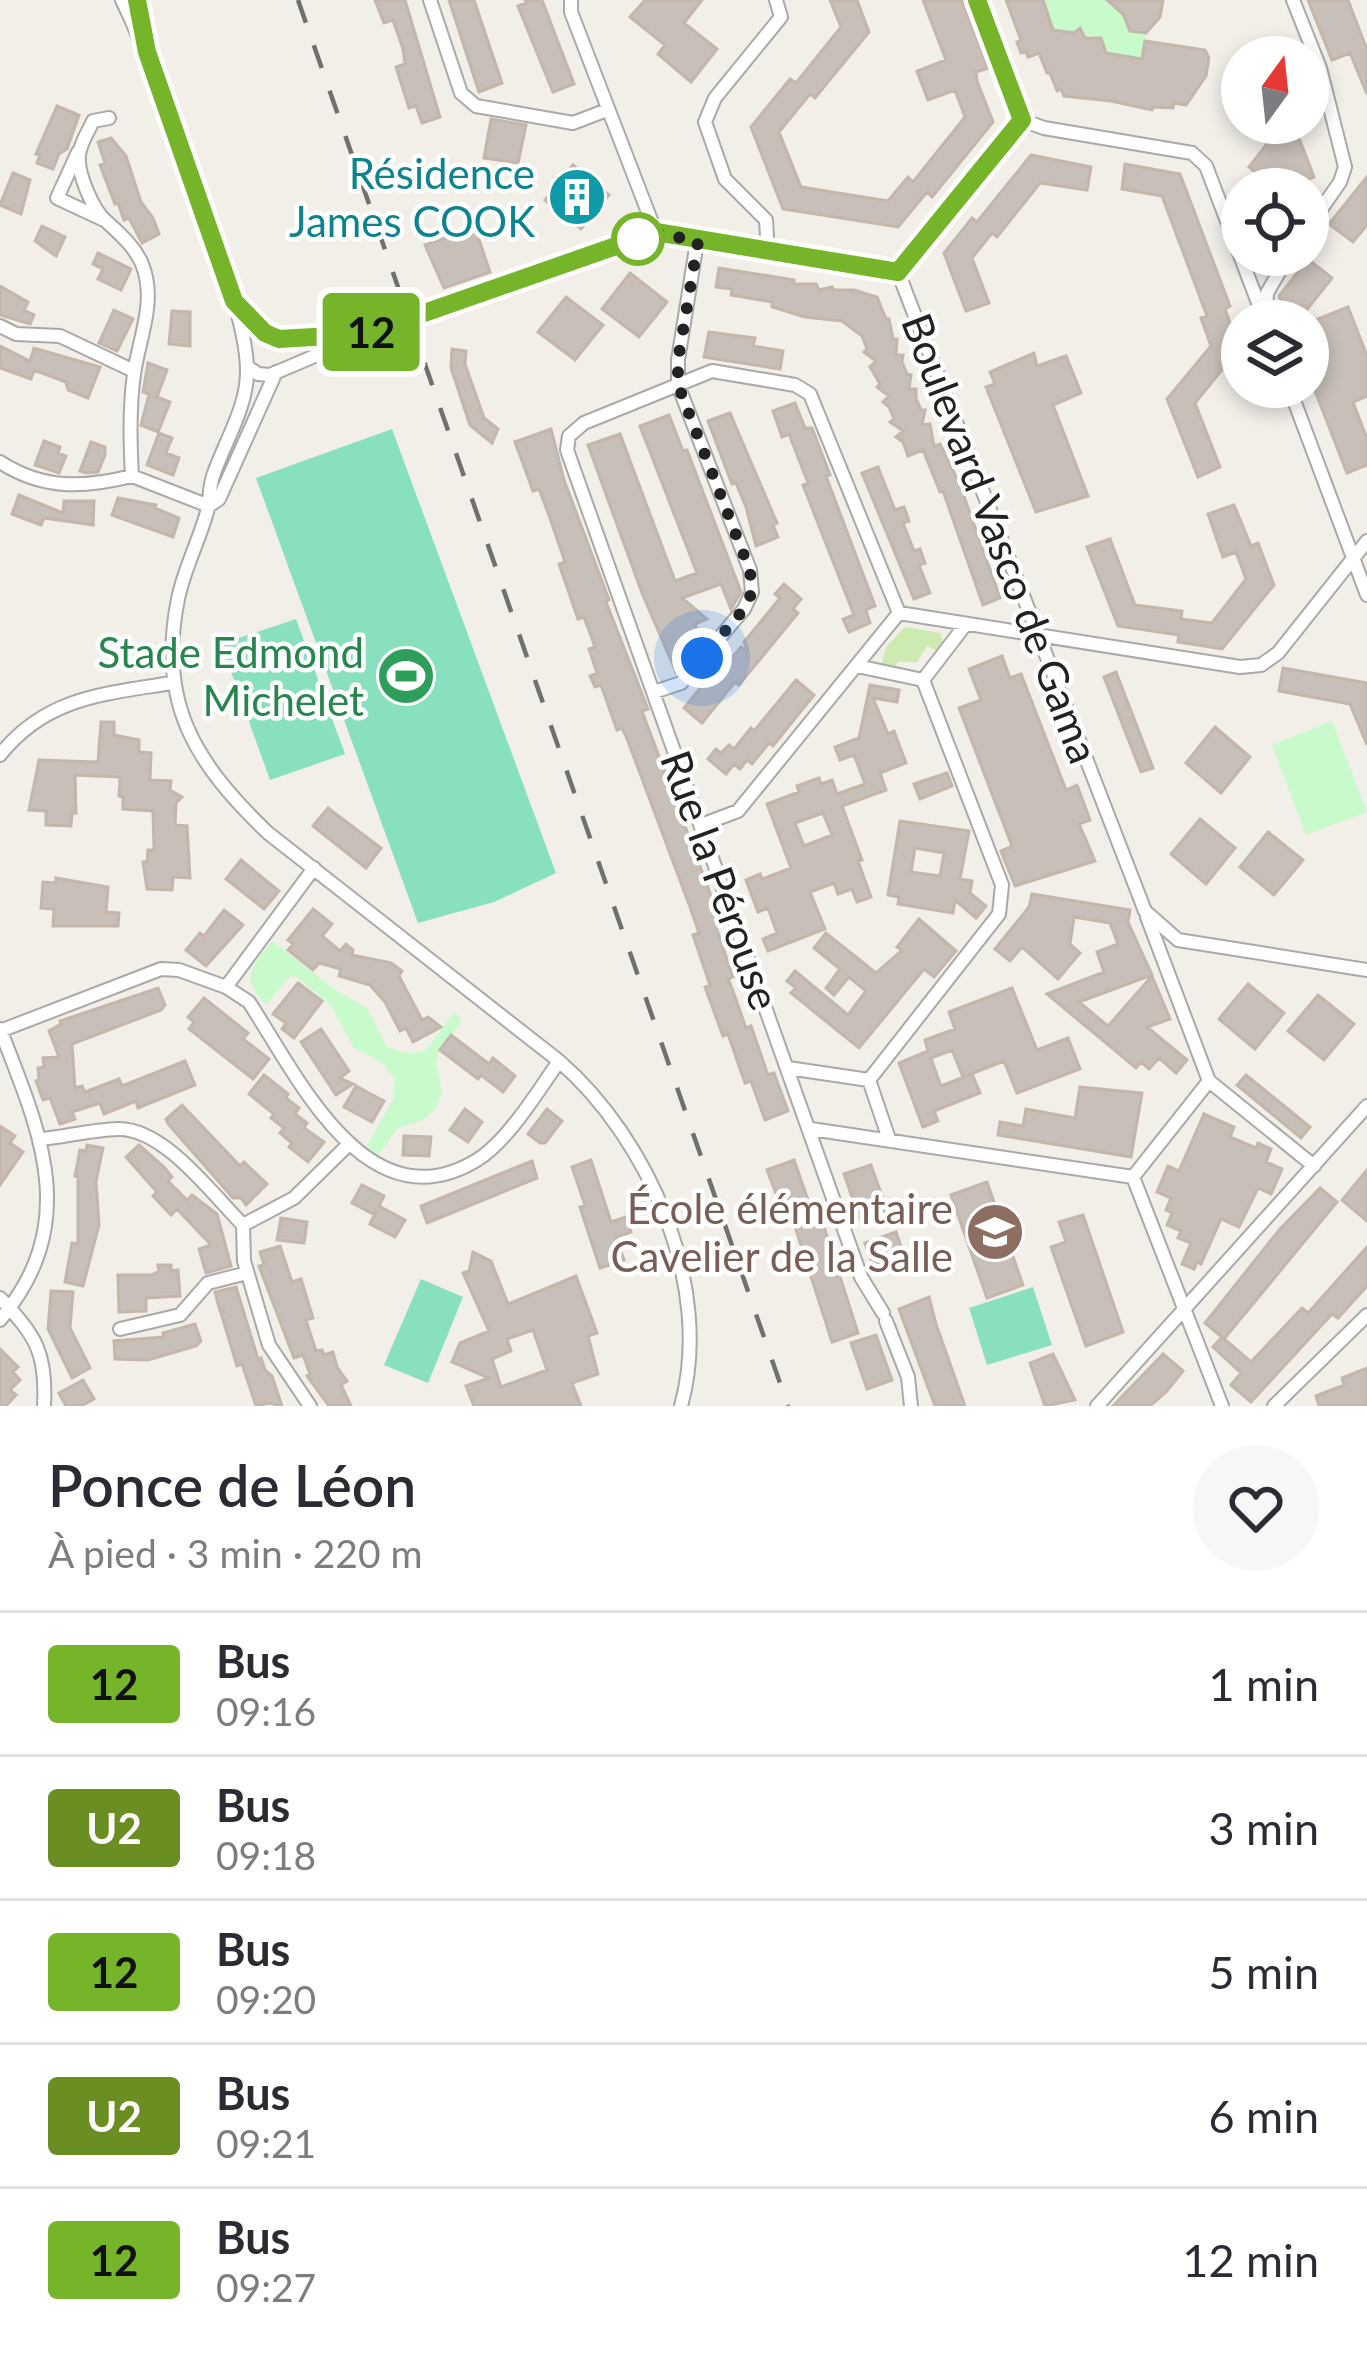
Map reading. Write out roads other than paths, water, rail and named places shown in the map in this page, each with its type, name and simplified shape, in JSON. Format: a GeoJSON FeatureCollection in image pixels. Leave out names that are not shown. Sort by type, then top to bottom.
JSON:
{"type":"FeatureCollection","features":[{"type":"Feature","properties":{"kind":"street"},"geometry":{"type":"LineString","coordinates":[[122,0],[147,52],[234,301],[248,367],[179,595],[171,645],[172,683],[202,760],[254,820],[592,1089],[632,1141],[686,1285],[692,1333],[681,1406]]}},
{"type":"Feature","properties":{"kind":"street"},"geometry":{"type":"LineString","coordinates":[[137,0],[147,52]]}},
{"type":"Feature","properties":{"kind":"street"},"geometry":{"type":"LineString","coordinates":[[430,0],[461,93],[476,106],[574,123],[607,110]]}},
{"type":"Feature","properties":{"kind":"street"},"geometry":{"type":"LineString","coordinates":[[248,367],[258,374],[277,371],[364,334],[656,232],[571,12],[571,0]]}},
{"type":"Feature","properties":{"kind":"street"},"geometry":{"type":"LineString","coordinates":[[768,253],[766,220],[725,179],[705,122],[715,98],[781,16],[776,0]]}},
{"type":"Feature","properties":{"kind":"street"},"geometry":{"type":"LineString","coordinates":[[977,0],[1022,120],[1044,128],[1192,153],[1206,166],[1221,205]]}},
{"type":"Feature","properties":{"kind":"street"},"geometry":{"type":"LineString","coordinates":[[1294,2],[1321,71],[1345,166],[1329,197]]}},
{"type":"Feature","properties":{"kind":"street"},"geometry":{"type":"LineString","coordinates":[[110,118],[93,121],[57,198],[102,219],[142,263],[148,304],[134,371],[132,476]]}},
{"type":"Feature","properties":{"kind":"street"},"geometry":{"type":"LineString","coordinates":[[898,272],[1022,120]]}},
{"type":"Feature","properties":{"kind":"street"},"geometry":{"type":"LineString","coordinates":[[79,151],[79,165],[102,219]]}},
{"type":"Feature","properties":{"kind":"street","name":"Boulevard Vasco de Gama"},"geometry":{"type":"LineString","coordinates":[[656,232],[898,272],[1209,1081]]}},
{"type":"Feature","properties":{"kind":"street"},"geometry":{"type":"LineString","coordinates":[[654,692],[681,683],[744,609],[752,592],[750,571],[678,385],[698,242]]}},
{"type":"Feature","properties":{"kind":"street"},"geometry":{"type":"LineString","coordinates":[[234,301],[265,333],[279,339],[364,334]]}},
{"type":"Feature","properties":{"kind":"street"},"geometry":{"type":"LineString","coordinates":[[0,326],[16,334],[59,336],[134,371]]}},
{"type":"Feature","properties":{"kind":"street"},"geometry":{"type":"LineString","coordinates":[[244,349],[252,338],[265,333]]}},
{"type":"Feature","properties":{"kind":"street"},"geometry":{"type":"LineString","coordinates":[[209,506],[219,499],[286,351],[279,339]]}},
{"type":"Feature","properties":{"kind":"street","name":"Rue la Pérouse"},"geometry":{"type":"LineString","coordinates":[[899,613],[810,394],[795,385],[712,371],[584,422],[569,436],[567,450],[861,1277],[885,1317],[908,1377],[911,1406]]}},
{"type":"Feature","properties":{"kind":"street"},"geometry":{"type":"LineString","coordinates":[[1297,408],[1367,595]]}},
{"type":"Feature","properties":{"kind":"street"},"geometry":{"type":"LineString","coordinates":[[0,462],[56,486],[96,485],[132,476],[209,506]]}},
{"type":"Feature","properties":{"kind":"street"},"geometry":{"type":"LineString","coordinates":[[701,825],[738,811],[899,613],[1240,667],[1261,665],[1278,652],[1367,541]]}},
{"type":"Feature","properties":{"kind":"street"},"geometry":{"type":"LineString","coordinates":[[923,680],[966,624]]}},
{"type":"Feature","properties":{"kind":"street"},"geometry":{"type":"LineString","coordinates":[[857,666],[923,680]]}},
{"type":"Feature","properties":{"kind":"street"},"geometry":{"type":"LineString","coordinates":[[869,1080],[1003,903],[1002,885],[923,680]]}},
{"type":"Feature","properties":{"kind":"street"},"geometry":{"type":"LineString","coordinates":[[0,755],[20,730],[78,698],[172,683]]}},
{"type":"Feature","properties":{"kind":"street"},"geometry":{"type":"LineString","coordinates":[[226,987],[314,868]]}},
{"type":"Feature","properties":{"kind":"street"},"geometry":{"type":"LineString","coordinates":[[1145,911],[1178,940],[1367,970]]}},
{"type":"Feature","properties":{"kind":"street"},"geometry":{"type":"LineString","coordinates":[[0,1320],[5,1303],[35,1260],[48,1186],[42,1139],[0,1030],[161,970],[179,970],[226,987],[249,1002],[348,1145],[401,1178],[426,1178],[476,1161],[495,1144],[559,1060]]}},
{"type":"Feature","properties":{"kind":"street"},"geometry":{"type":"LineString","coordinates":[[788,1068],[869,1080]]}},
{"type":"Feature","properties":{"kind":"street"},"geometry":{"type":"LineString","coordinates":[[869,1080],[889,1139]]}},
{"type":"Feature","properties":{"kind":"street"},"geometry":{"type":"LineString","coordinates":[[1133,1177],[1209,1081],[1314,1166]]}},
{"type":"Feature","properties":{"kind":"street"},"geometry":{"type":"LineString","coordinates":[[1097,1406],[1367,1106]]}},
{"type":"Feature","properties":{"kind":"street"},"geometry":{"type":"LineString","coordinates":[[42,1139],[121,1129],[145,1133],[164,1145],[243,1225],[247,1273],[269,1345],[310,1406]]}},
{"type":"Feature","properties":{"kind":"street"},"geometry":{"type":"LineString","coordinates":[[811,1129],[1133,1177]]}},
{"type":"Feature","properties":{"kind":"street"},"geometry":{"type":"LineString","coordinates":[[243,1225],[294,1198],[348,1145]]}},
{"type":"Feature","properties":{"kind":"street"},"geometry":{"type":"LineString","coordinates":[[1133,1177],[1222,1406]]}},
{"type":"Feature","properties":{"kind":"street"},"geometry":{"type":"LineString","coordinates":[[120,1329],[180,1315],[208,1283],[247,1273]]}},
{"type":"Feature","properties":{"kind":"street"},"geometry":{"type":"LineString","coordinates":[[5,1303],[44,1357],[44,1406]]}},
{"type":"Feature","properties":{"kind":"street"},"geometry":{"type":"LineString","coordinates":[[1274,1406],[1367,1315]]}},
{"type":"Feature","properties":{"kind":"railway"},"geometry":{"type":"LineString","coordinates":[[298,0],[788,1406]]}},
{"type":"Feature","properties":{"kind":"place","name":"Résidence James COOK"},"geometry":{"type":"Point","coordinates":[577,197]}},
{"type":"Feature","properties":{"kind":"place","name":"Stade Edmond Michelet"},"geometry":{"type":"Point","coordinates":[406,676]}},
{"type":"Feature","properties":{"kind":"place","name":"École élémentaire Cavelier de la Salle"},"geometry":{"type":"Point","coordinates":[995,1232]}}]}
